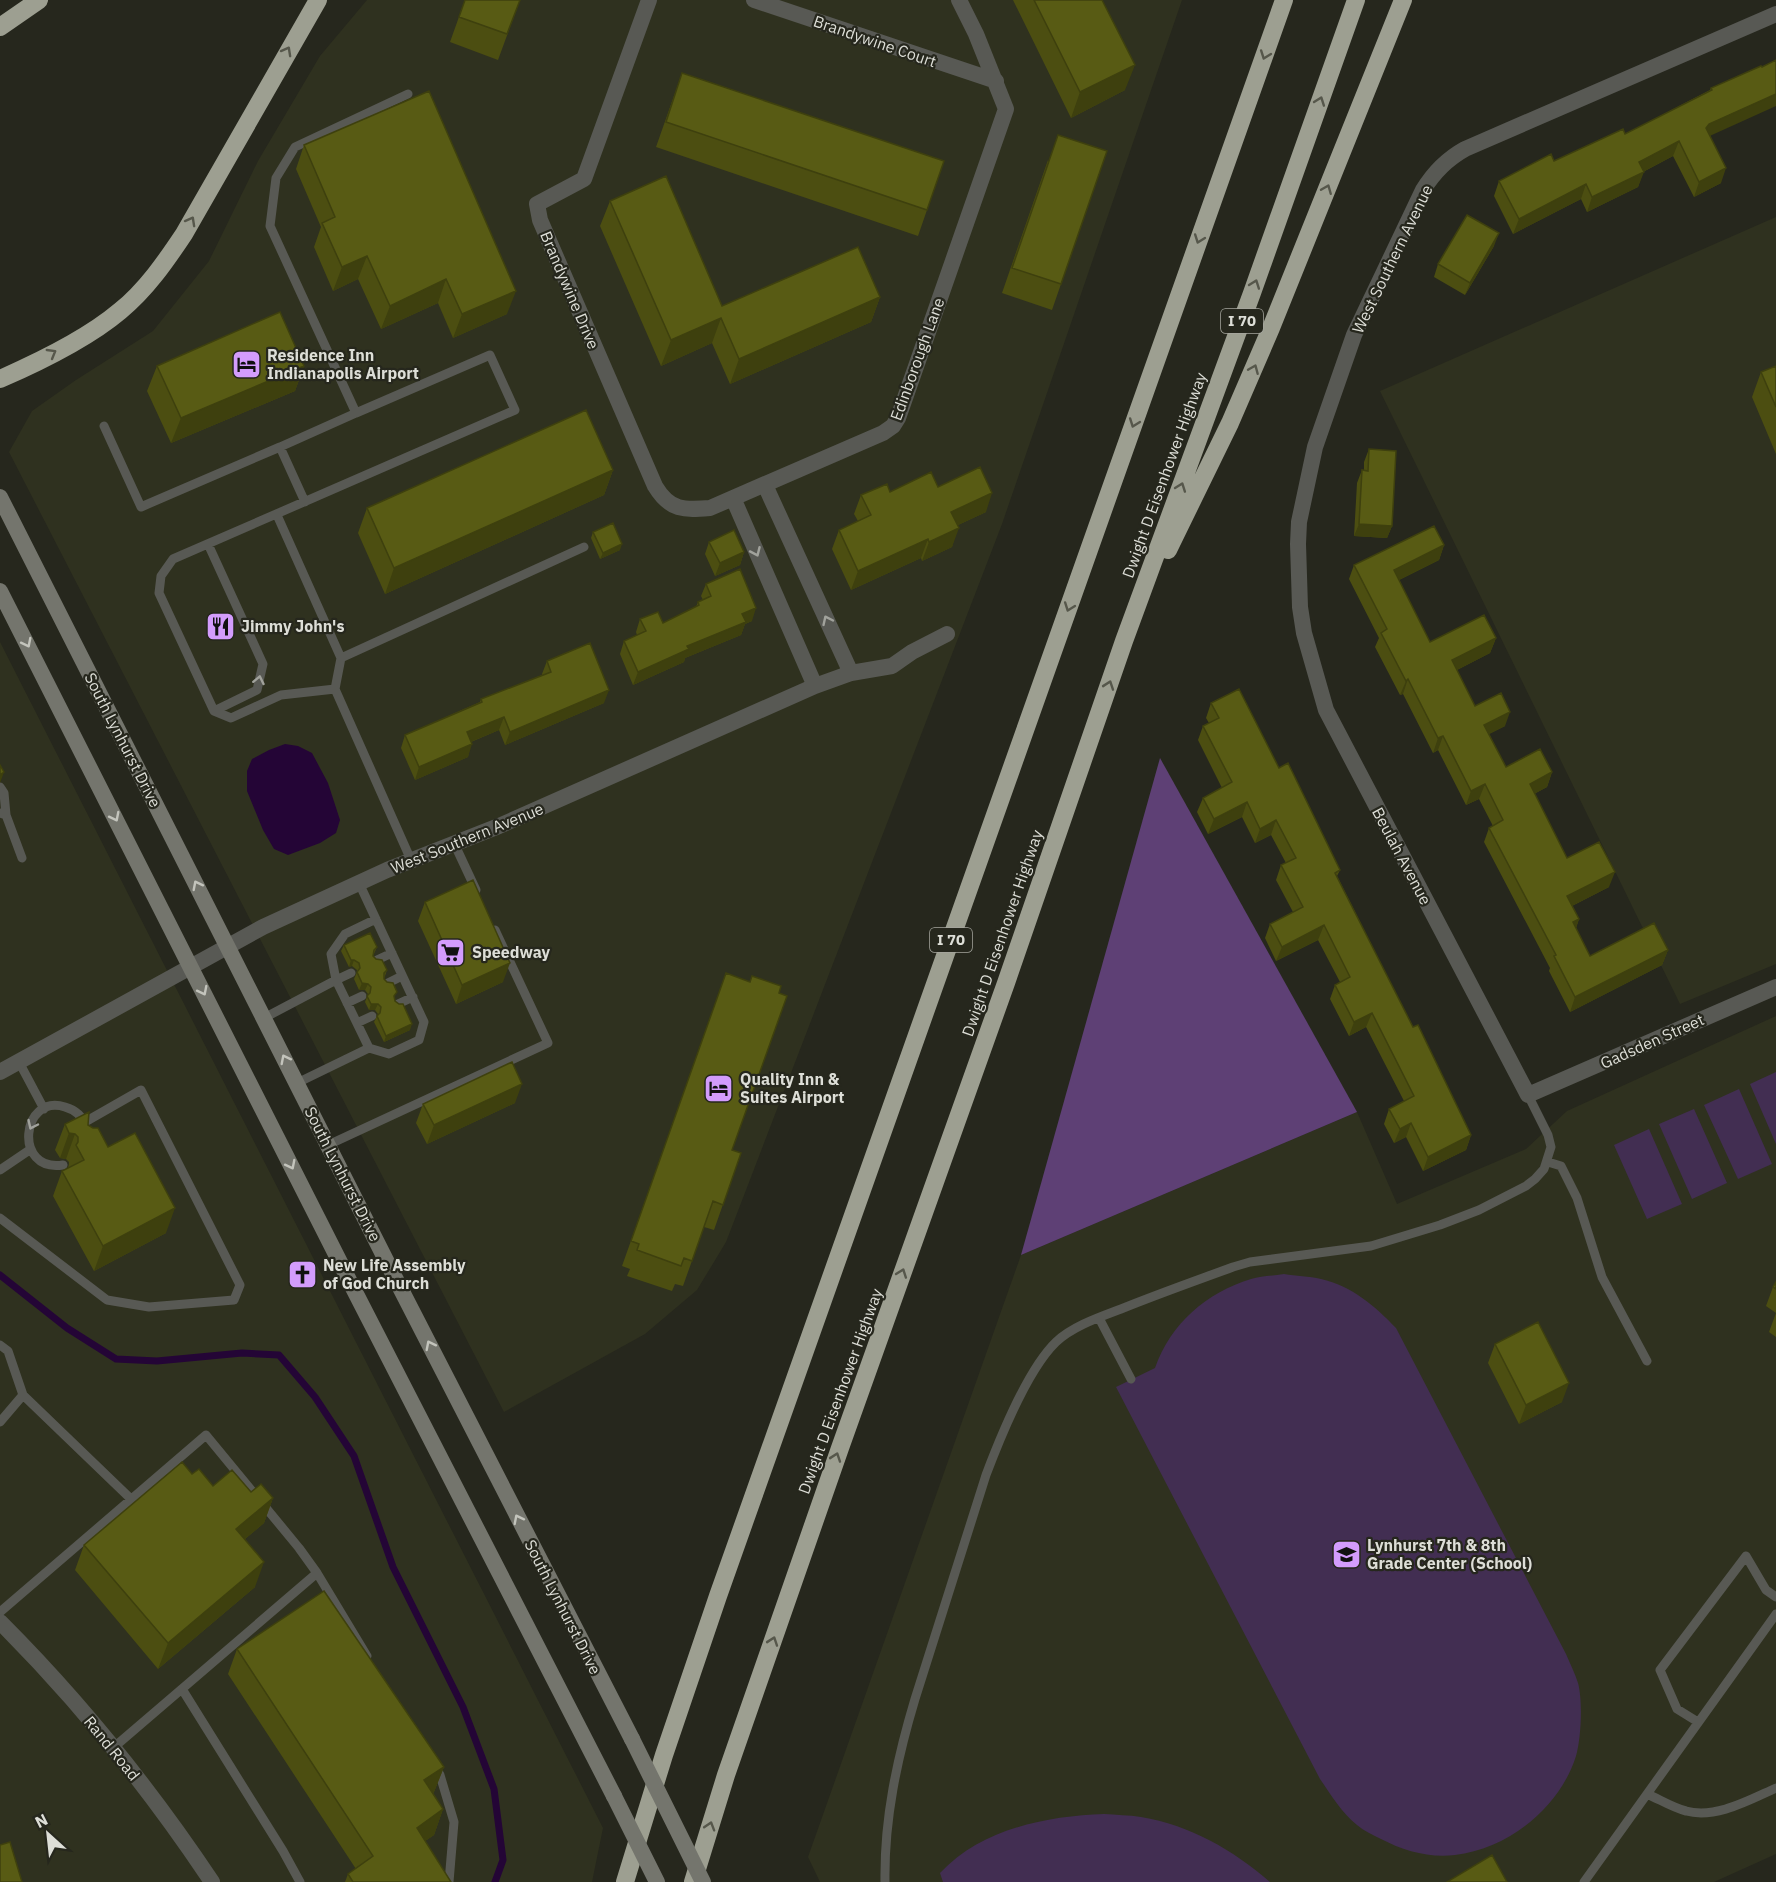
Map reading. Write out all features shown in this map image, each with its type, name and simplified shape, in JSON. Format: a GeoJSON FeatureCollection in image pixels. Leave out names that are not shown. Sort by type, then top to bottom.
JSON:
{"type":"FeatureCollection","features":[{"type":"Feature","properties":{"kind":"highway"},"geometry":{"type":"LineString","coordinates":[[0,27],[39,0]]}},
{"type":"Feature","properties":{"kind":"highway"},"geometry":{"type":"LineString","coordinates":[[0,379],[35,363],[107,321],[139,293],[155,275],[184,234],[318,0]]}},
{"type":"Feature","properties":{"kind":"highway","name":"Dwight D Eisenhower Highway"},"geometry":{"type":"LineString","coordinates":[[693,1882],[726,1775],[1002,994],[1124,640],[1248,305],[1356,0]]}},
{"type":"Feature","properties":{"kind":"highway"},"geometry":{"type":"LineString","coordinates":[[1124,640],[1235,413],[1403,0]]}},
{"type":"Feature","properties":{"kind":"highway","name":"I 70"},"geometry":{"type":"LineString","coordinates":[[625,1882],[664,1755],[718,1596],[1282,4]]}},
{"type":"Feature","properties":{"kind":"main road","name":"South Lynhurst Drive"},"geometry":{"type":"LineString","coordinates":[[0,497],[703,1882]]}},
{"type":"Feature","properties":{"kind":"main road"},"geometry":{"type":"LineString","coordinates":[[0,591],[657,1882]]}},
{"type":"Feature","properties":{"kind":"street","name":"Brandywine Drive"},"geometry":{"type":"LineString","coordinates":[[649,0],[584,179],[537,204],[538,215],[658,490],[675,506],[690,510],[710,508],[765,485]]}},
{"type":"Feature","properties":{"kind":"street","name":"Brandywine Court"},"geometry":{"type":"LineString","coordinates":[[754,0],[996,81]]}},
{"type":"Feature","properties":{"kind":"street","name":"Edinborough Lane"},"geometry":{"type":"LineString","coordinates":[[765,485],[883,433],[893,426],[898,418],[1006,110],[996,81],[959,0]]}},
{"type":"Feature","properties":{"kind":"street","name":"West Southern Avenue"},"geometry":{"type":"LineString","coordinates":[[1300,607],[1299,522],[1315,447],[1354,335],[1423,190],[1435,173],[1448,159],[1465,149],[1776,14]]}},
{"type":"Feature","properties":{"kind":"street"},"geometry":{"type":"LineString","coordinates":[[765,485],[851,673]]}},
{"type":"Feature","properties":{"kind":"street"},"geometry":{"type":"LineString","coordinates":[[733,498],[815,686]]}},
{"type":"Feature","properties":{"kind":"street","name":"Beulah Avenue"},"geometry":{"type":"LineString","coordinates":[[1300,607],[1306,643],[1326,710],[1528,1095]]}},
{"type":"Feature","properties":{"kind":"street","name":"West Southern Avenue"},"geometry":{"type":"LineString","coordinates":[[0,1072],[263,927],[411,860],[499,826],[815,686],[851,673],[892,666],[912,652],[947,634]]}},
{"type":"Feature","properties":{"kind":"street","name":"Gadsden Street"},"geometry":{"type":"LineString","coordinates":[[1528,1095],[1776,987]]}},
{"type":"Feature","properties":{"kind":"street","name":"Rand Road"},"geometry":{"type":"LineString","coordinates":[[0,1622],[69,1696],[113,1748],[163,1812],[212,1882]]}},
{"type":"Feature","properties":{"kind":"lane"},"geometry":{"type":"LineString","coordinates":[[356,413],[270,226],[276,178],[295,147],[408,94]]}},
{"type":"Feature","properties":{"kind":"lane"},"geometry":{"type":"LineString","coordinates":[[104,426],[141,507],[490,355],[515,410],[173,559],[161,576],[159,593],[214,711],[231,718],[281,695],[335,689]]}},
{"type":"Feature","properties":{"kind":"lane"},"geometry":{"type":"LineString","coordinates":[[280,447],[305,502]]}},
{"type":"Feature","properties":{"kind":"lane"},"geometry":{"type":"LineString","coordinates":[[277,515],[341,658],[335,689],[411,860]]}},
{"type":"Feature","properties":{"kind":"lane"},"geometry":{"type":"LineString","coordinates":[[208,544],[262,664],[257,690],[214,711]]}},
{"type":"Feature","properties":{"kind":"lane"},"geometry":{"type":"LineString","coordinates":[[341,658],[584,548]]}},
{"type":"Feature","properties":{"kind":"lane"},"geometry":{"type":"LineString","coordinates":[[0,787],[4,793],[3,814],[22,858]]}},
{"type":"Feature","properties":{"kind":"lane"},"geometry":{"type":"LineString","coordinates":[[454,843],[479,896]]}},
{"type":"Feature","properties":{"kind":"lane"},"geometry":{"type":"LineString","coordinates":[[297,1083],[369,1048],[389,1054],[419,1040],[424,1022],[359,883]]}},
{"type":"Feature","properties":{"kind":"lane"},"geometry":{"type":"LineString","coordinates":[[328,1145],[548,1043],[489,917]]}},
{"type":"Feature","properties":{"kind":"lane"},"geometry":{"type":"LineString","coordinates":[[369,1048],[336,980],[331,954],[345,934],[376,919]]}},
{"type":"Feature","properties":{"kind":"lane"},"geometry":{"type":"LineString","coordinates":[[377,960],[392,953]]}},
{"type":"Feature","properties":{"kind":"lane"},"geometry":{"type":"LineString","coordinates":[[264,1018],[351,973]]}},
{"type":"Feature","properties":{"kind":"lane"},"geometry":{"type":"LineString","coordinates":[[388,983],[402,976]]}},
{"type":"Feature","properties":{"kind":"lane"},"geometry":{"type":"LineString","coordinates":[[347,1003],[362,996]]}},
{"type":"Feature","properties":{"kind":"lane"},"geometry":{"type":"LineString","coordinates":[[398,1004],[412,997]]}},
{"type":"Feature","properties":{"kind":"lane"},"geometry":{"type":"LineString","coordinates":[[357,1023],[372,1016]]}},
{"type":"Feature","properties":{"kind":"lane"},"geometry":{"type":"LineString","coordinates":[[19,1062],[44,1109]]}},
{"type":"Feature","properties":{"kind":"lane"},"geometry":{"type":"LineString","coordinates":[[0,1218],[107,1300],[149,1307],[234,1300],[240,1285],[141,1090],[85,1122]]}},
{"type":"Feature","properties":{"kind":"lane"},"geometry":{"type":"LineString","coordinates":[[885,1882],[886,1827],[903,1740],[986,1475],[1011,1416],[1045,1355],[1057,1341],[1099,1318],[1233,1267],[1260,1261],[1371,1246],[1440,1225],[1479,1210],[1526,1186],[1536,1179],[1548,1161],[1551,1147],[1548,1134],[1528,1095]]}},
{"type":"Feature","properties":{"kind":"lane"},"geometry":{"type":"LineString","coordinates":[[63,1165],[56,1166],[41,1161],[31,1149],[27,1134],[32,1119],[44,1109],[59,1106],[74,1110],[85,1122],[88,1137]]}},
{"type":"Feature","properties":{"kind":"lane"},"geometry":{"type":"LineString","coordinates":[[0,1170],[31,1149]]}},
{"type":"Feature","properties":{"kind":"lane"},"geometry":{"type":"LineString","coordinates":[[1548,1161],[1561,1166],[1577,1198],[1602,1276],[1647,1361]]}},
{"type":"Feature","properties":{"kind":"lane"},"geometry":{"type":"LineString","coordinates":[[1099,1318],[1131,1379]]}},
{"type":"Feature","properties":{"kind":"lane"},"geometry":{"type":"LineString","coordinates":[[0,1345],[8,1352],[23,1395],[131,1499]]}},
{"type":"Feature","properties":{"kind":"lane"},"geometry":{"type":"LineString","coordinates":[[0,1422],[23,1395]]}},
{"type":"Feature","properties":{"kind":"lane"},"geometry":{"type":"LineString","coordinates":[[0,1612],[206,1435],[299,1548],[317,1573],[372,1664]]}},
{"type":"Feature","properties":{"kind":"lane"},"geometry":{"type":"LineString","coordinates":[[1698,1722],[1677,1709],[1660,1670],[1746,1556],[1766,1590],[1776,1597]]}},
{"type":"Feature","properties":{"kind":"lane"},"geometry":{"type":"LineString","coordinates":[[113,1748],[317,1573]]}},
{"type":"Feature","properties":{"kind":"lane"},"geometry":{"type":"LineString","coordinates":[[1584,1882],[1776,1614]]}},
{"type":"Feature","properties":{"kind":"lane"},"geometry":{"type":"LineString","coordinates":[[182,1689],[300,1882]]}},
{"type":"Feature","properties":{"kind":"lane"},"geometry":{"type":"LineString","coordinates":[[428,1755],[440,1775],[454,1822],[448,1882]]}},
{"type":"Feature","properties":{"kind":"lane"},"geometry":{"type":"LineString","coordinates":[[1647,1794],[1686,1811],[1703,1812],[1732,1807],[1776,1788]]}},
{"type":"Feature","properties":{"kind":"shaded area"},"geometry":{"type":"Polygon","coordinates":[[[367,0],[1182,0],[1002,524],[726,1242],[697,1290],[645,1334],[504,1412],[9,452],[32,411],[153,331],[209,261],[258,161],[320,56],[367,0]]]}},
{"type":"Feature","properties":{"kind":"shaded area"},"geometry":{"type":"Polygon","coordinates":[[[1776,217],[1776,964],[1680,1004],[1380,391],[1776,217]]]}},
{"type":"Feature","properties":{"kind":"shaded area"},"geometry":{"type":"Polygon","coordinates":[[[0,642],[603,1828],[592,1882],[0,1882],[0,642]]]}},
{"type":"Feature","properties":{"kind":"shaded area"},"geometry":{"type":"Polygon","coordinates":[[[285,744],[298,746],[312,753],[328,783],[340,820],[336,833],[320,843],[288,855],[274,849],[263,830],[247,791],[247,771],[252,759],[285,744]]]}},
{"type":"Feature","properties":{"kind":"shaded area"},"geometry":{"type":"Polygon","coordinates":[[[1160,758],[1357,1112],[1021,1255],[1160,758]]]}},
{"type":"Feature","properties":{"kind":"shaded area","name":"Lynhurst 7th & 8th Grade Center (School)"},"geometry":{"type":"Polygon","coordinates":[[[1776,1016],[1776,1854],[1714,1882],[820,1882],[808,1857],[1021,1255],[1357,1112],[1397,1204],[1526,1149],[1567,1111],[1776,1016]]]}},
{"type":"Feature","properties":{"kind":"shaded area"},"geometry":{"type":"Polygon","coordinates":[[[1776,1072],[1776,1144],[1750,1084],[1776,1072]]]}},
{"type":"Feature","properties":{"kind":"shaded area"},"geometry":{"type":"Polygon","coordinates":[[[1739,1089],[1772,1164],[1738,1179],[1704,1105],[1739,1089]]]}},
{"type":"Feature","properties":{"kind":"shaded area"},"geometry":{"type":"Polygon","coordinates":[[[1694,1109],[1727,1183],[1692,1199],[1659,1124],[1694,1109]]]}},
{"type":"Feature","properties":{"kind":"shaded area"},"geometry":{"type":"Polygon","coordinates":[[[1649,1129],[1682,1204],[1647,1219],[1614,1145],[1649,1129]]]}},
{"type":"Feature","properties":{"kind":"shaded area"},"geometry":{"type":"Polygon","coordinates":[[[1284,1274],[1316,1278],[1343,1287],[1371,1305],[1396,1328],[1577,1679],[1581,1710],[1578,1749],[1568,1775],[1558,1792],[1530,1822],[1513,1834],[1475,1851],[1445,1856],[1408,1850],[1363,1829],[1337,1804],[1320,1779],[1116,1387],[1155,1368],[1170,1337],[1205,1301],[1219,1292],[1251,1279],[1284,1274]]]}},
{"type":"Feature","properties":{"kind":"shaded area"},"geometry":{"type":"Polygon","coordinates":[[[1104,1814],[1141,1817],[1177,1826],[1226,1849],[1270,1882],[943,1882],[940,1873],[956,1858],[995,1836],[1037,1822],[1104,1814]]]}},
{"type":"Feature","properties":{"kind":"building"},"geometry":{"type":"Polygon","coordinates":[[[465,0],[520,0],[507,34],[459,17],[465,0]]]}},
{"type":"Feature","properties":{"kind":"building"},"geometry":{"type":"Polygon","coordinates":[[[1034,0],[1102,0],[1135,65],[1080,92],[1034,0]]]}},
{"type":"Feature","properties":{"kind":"building"},"geometry":{"type":"Polygon","coordinates":[[[1776,60],[1776,94],[1709,124],[1706,128],[1726,168],[1699,182],[1679,141],[1639,162],[1644,172],[1592,197],[1586,184],[1519,219],[1499,181],[1551,154],[1554,161],[1623,129],[1625,134],[1712,90],[1711,88],[1776,60]]]}},
{"type":"Feature","properties":{"kind":"building"},"geometry":{"type":"Polygon","coordinates":[[[682,73],[944,161],[927,210],[666,122],[682,73]]]}},
{"type":"Feature","properties":{"kind":"building"},"geometry":{"type":"Polygon","coordinates":[[[429,91],[516,291],[462,314],[446,279],[390,306],[367,256],[342,267],[322,223],[335,217],[304,145],[429,91]]]}},
{"type":"Feature","properties":{"kind":"building"},"geometry":{"type":"Polygon","coordinates":[[[1058,135],[1107,151],[1061,284],[1012,268],[1058,135]]]}},
{"type":"Feature","properties":{"kind":"building"},"geometry":{"type":"Polygon","coordinates":[[[666,176],[722,306],[858,247],[880,297],[739,359],[721,318],[671,340],[610,201],[666,176]]]}},
{"type":"Feature","properties":{"kind":"building"},"geometry":{"type":"Polygon","coordinates":[[[1467,215],[1499,233],[1470,283],[1438,264],[1467,215]]]}},
{"type":"Feature","properties":{"kind":"building"},"geometry":{"type":"Polygon","coordinates":[[[280,312],[304,366],[181,418],[157,366],[280,312]]]}},
{"type":"Feature","properties":{"kind":"building"},"geometry":{"type":"Polygon","coordinates":[[[1776,366],[1776,407],[1761,372],[1776,366]]]}},
{"type":"Feature","properties":{"kind":"building"},"geometry":{"type":"Polygon","coordinates":[[[586,410],[613,470],[394,568],[367,508],[586,410]]]}},
{"type":"Feature","properties":{"kind":"building"},"geometry":{"type":"Polygon","coordinates":[[[1369,449],[1396,451],[1392,526],[1359,524],[1362,470],[1368,471],[1369,449]]]}},
{"type":"Feature","properties":{"kind":"building"},"geometry":{"type":"Polygon","coordinates":[[[980,467],[992,493],[951,512],[959,528],[929,542],[928,539],[858,571],[839,530],[871,515],[861,495],[887,484],[890,492],[931,472],[938,487],[980,467]]]}},
{"type":"Feature","properties":{"kind":"building"},"geometry":{"type":"Polygon","coordinates":[[[613,523],[622,544],[603,553],[593,532],[613,523]]]}},
{"type":"Feature","properties":{"kind":"building"},"geometry":{"type":"Polygon","coordinates":[[[1434,526],[1444,545],[1394,570],[1430,642],[1484,615],[1496,638],[1452,660],[1475,706],[1501,693],[1510,712],[1484,725],[1506,767],[1540,749],[1552,772],[1530,784],[1567,858],[1599,842],[1615,872],[1567,896],[1579,919],[1573,922],[1590,956],[1654,923],[1668,950],[1575,997],[1554,956],[1556,955],[1489,828],[1503,820],[1485,784],[1471,791],[1443,736],[1438,738],[1381,633],[1387,629],[1354,565],[1434,526]]]}},
{"type":"Feature","properties":{"kind":"building"},"geometry":{"type":"Polygon","coordinates":[[[734,530],[744,552],[720,563],[709,542],[734,530]]]}},
{"type":"Feature","properties":{"kind":"building"},"geometry":{"type":"Polygon","coordinates":[[[740,569],[756,608],[742,614],[746,622],[687,646],[689,649],[638,672],[624,641],[646,631],[640,619],[658,612],[663,623],[699,605],[698,602],[711,596],[706,584],[740,569]]]}},
{"type":"Feature","properties":{"kind":"building"},"geometry":{"type":"Polygon","coordinates":[[[590,643],[609,690],[510,732],[504,717],[467,732],[472,744],[419,767],[405,735],[482,702],[481,699],[551,672],[547,661],[590,643]]]}},
{"type":"Feature","properties":{"kind":"building"},"geometry":{"type":"Polygon","coordinates":[[[1239,689],[1279,768],[1288,763],[1340,870],[1335,873],[1413,1027],[1418,1025],[1471,1135],[1428,1157],[1411,1123],[1400,1129],[1389,1109],[1414,1096],[1372,1013],[1354,1022],[1335,985],[1350,977],[1324,925],[1282,947],[1270,924],[1303,907],[1281,865],[1296,858],[1276,820],[1260,829],[1247,802],[1214,819],[1203,798],[1232,782],[1203,726],[1219,718],[1211,703],[1239,689]]]}},
{"type":"Feature","properties":{"kind":"building"},"geometry":{"type":"Polygon","coordinates":[[[473,880],[510,963],[462,985],[425,902],[473,880]]]}},
{"type":"Feature","properties":{"kind":"building"},"geometry":{"type":"Polygon","coordinates":[[[370,933],[377,947],[373,956],[382,960],[387,970],[384,973],[384,979],[393,983],[397,992],[394,996],[395,1001],[403,1004],[412,1024],[386,1036],[377,1016],[381,1007],[378,1004],[371,1004],[367,996],[371,987],[362,983],[357,972],[360,968],[359,963],[351,960],[344,945],[370,933]]]}},
{"type":"Feature","properties":{"kind":"building","name":"Quality Inn & Suites Airport"},"geometry":{"type":"Polygon","coordinates":[[[726,973],[750,982],[752,976],[781,986],[779,993],[787,996],[732,1150],[741,1153],[723,1205],[713,1201],[692,1261],[684,1258],[681,1266],[637,1250],[639,1244],[631,1241],[726,973]]]}},
{"type":"Feature","properties":{"kind":"building"},"geometry":{"type":"Polygon","coordinates":[[[512,1062],[522,1084],[434,1125],[423,1104],[512,1062]]]}},
{"type":"Feature","properties":{"kind":"building"},"geometry":{"type":"Polygon","coordinates":[[[89,1112],[88,1125],[98,1128],[108,1147],[135,1133],[175,1208],[103,1246],[62,1171],[84,1160],[76,1145],[78,1137],[69,1133],[65,1124],[89,1112]]]}},
{"type":"Feature","properties":{"kind":"building"},"geometry":{"type":"Polygon","coordinates":[[[1538,1322],[1569,1383],[1526,1405],[1495,1344],[1538,1322]]]}},
{"type":"Feature","properties":{"kind":"building"},"geometry":{"type":"Polygon","coordinates":[[[182,1462],[192,1474],[199,1469],[213,1486],[232,1470],[251,1492],[261,1484],[273,1498],[236,1529],[264,1562],[168,1643],[84,1545],[182,1462]]]}},
{"type":"Feature","properties":{"kind":"building"},"geometry":{"type":"Polygon","coordinates":[[[324,1591],[444,1767],[424,1780],[443,1809],[417,1828],[451,1882],[353,1882],[348,1874],[373,1856],[237,1649],[324,1591]]]}},
{"type":"Feature","properties":{"kind":"building"},"geometry":{"type":"Polygon","coordinates":[[[10,1842],[22,1882],[0,1882],[0,1845],[10,1842]]]}},
{"type":"Feature","properties":{"kind":"building"},"geometry":{"type":"Polygon","coordinates":[[[1492,1855],[1507,1882],[1447,1882],[1492,1855]]]}},
{"type":"Feature","properties":{"kind":"waterway"},"geometry":{"type":"LineString","coordinates":[[0,1275],[67,1328],[116,1359],[157,1361],[242,1353],[279,1355],[315,1397],[354,1456],[393,1567],[463,1707],[494,1789],[503,1860],[495,1882]]}},
{"type":"Feature","properties":{"kind":"place","name":"Residence Inn Indianapolis Airport"},"geometry":{"type":"Point","coordinates":[246,364]}},
{"type":"Feature","properties":{"kind":"place","name":"Jimmy John's"},"geometry":{"type":"Point","coordinates":[220,626]}},
{"type":"Feature","properties":{"kind":"place","name":"Speedway"},"geometry":{"type":"Point","coordinates":[451,952]}},
{"type":"Feature","properties":{"kind":"place","name":"Quality Inn & Suites Airport"},"geometry":{"type":"Point","coordinates":[719,1088]}},
{"type":"Feature","properties":{"kind":"place","name":"New Life Assembly of God Church"},"geometry":{"type":"Point","coordinates":[302,1274]}},
{"type":"Feature","properties":{"kind":"place","name":"Lynhurst 7th & 8th Grade Center (School)"},"geometry":{"type":"Point","coordinates":[1346,1554]}}]}
